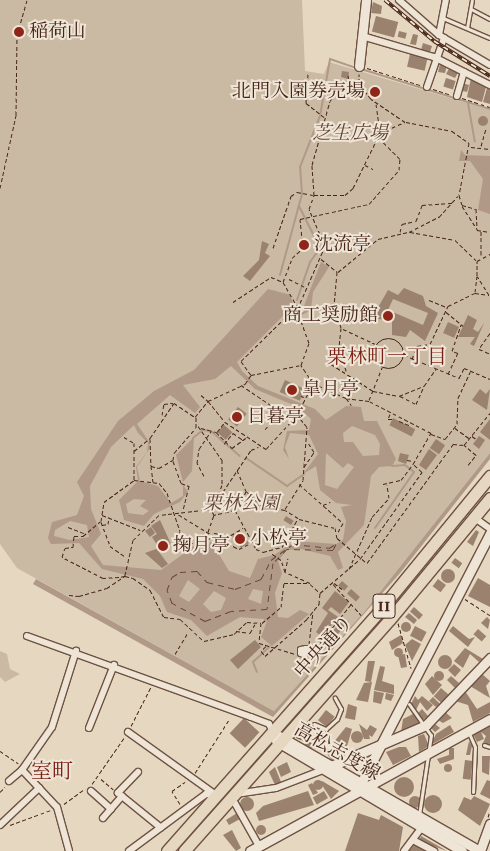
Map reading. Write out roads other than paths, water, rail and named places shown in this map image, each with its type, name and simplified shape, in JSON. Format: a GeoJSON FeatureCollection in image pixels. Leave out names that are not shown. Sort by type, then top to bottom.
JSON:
{"type":"FeatureCollection","features":[{"type":"Feature","properties":{"kind":"highway","name":"中央通り"},"geometry":{"type":"LineString","coordinates":[[216,795],[273,732],[490,476]]}},
{"type":"Feature","properties":{"kind":"highway","name":"中央通り"},"geometry":{"type":"LineString","coordinates":[[277,746],[475,518],[490,498]]}},
{"type":"Feature","properties":{"kind":"highway","name":"11"},"geometry":{"type":"LineString","coordinates":[[184,851],[277,746]]}},
{"type":"Feature","properties":{"kind":"highway","name":"11"},"geometry":{"type":"LineString","coordinates":[[167,851],[216,795]]}},
{"type":"Feature","properties":{"kind":"street"},"geometry":{"type":"LineString","coordinates":[[359,68],[366,0]]}},
{"type":"Feature","properties":{"kind":"street"},"geometry":{"type":"LineString","coordinates":[[399,0],[442,36],[490,65]]}},
{"type":"Feature","properties":{"kind":"street"},"geometry":{"type":"LineString","coordinates":[[427,87],[434,57],[442,36],[442,18],[446,0]]}},
{"type":"Feature","properties":{"kind":"street"},"geometry":{"type":"LineString","coordinates":[[362,36],[434,57],[490,84]]}},
{"type":"Feature","properties":{"kind":"street"},"geometry":{"type":"LineString","coordinates":[[457,96],[464,72]]}},
{"type":"Feature","properties":{"kind":"street"},"geometry":{"type":"LineString","coordinates":[[475,518],[490,529]]}},
{"type":"Feature","properties":{"kind":"street"},"geometry":{"type":"LineString","coordinates":[[361,787],[378,748],[490,533]]}},
{"type":"Feature","properties":{"kind":"street"},"geometry":{"type":"LineString","coordinates":[[27,636],[76,651],[234,710],[269,724],[273,732]]}},
{"type":"Feature","properties":{"kind":"street"},"geometry":{"type":"LineString","coordinates":[[9,781],[22,770],[52,727],[76,651]]}},
{"type":"Feature","properties":{"kind":"street"},"geometry":{"type":"LineString","coordinates":[[329,767],[378,748],[426,725],[490,658]]}},
{"type":"Feature","properties":{"kind":"street"},"geometry":{"type":"LineString","coordinates":[[90,728],[114,665]]}},
{"type":"Feature","properties":{"kind":"street"},"geometry":{"type":"LineString","coordinates":[[250,851],[361,787],[429,753],[490,719]]}},
{"type":"Feature","properties":{"kind":"street"},"geometry":{"type":"LineString","coordinates":[[128,732],[216,795]]}},
{"type":"Feature","properties":{"kind":"street","name":"高松志度線"},"geometry":{"type":"LineString","coordinates":[[273,732],[277,746],[320,771],[361,787]]}},
{"type":"Feature","properties":{"kind":"street"},"geometry":{"type":"LineString","coordinates":[[300,735],[355,757]]}},
{"type":"Feature","properties":{"kind":"street","name":"高松志度線"},"geometry":{"type":"LineString","coordinates":[[277,746],[329,767],[462,851]]}},
{"type":"Feature","properties":{"kind":"street"},"geometry":{"type":"LineString","coordinates":[[22,770],[57,807],[69,851]]}},
{"type":"Feature","properties":{"kind":"street"},"geometry":{"type":"LineString","coordinates":[[259,846],[234,796],[276,788],[320,771]]}},
{"type":"Feature","properties":{"kind":"street"},"geometry":{"type":"LineString","coordinates":[[103,818],[138,772]]}},
{"type":"Feature","properties":{"kind":"street"},"geometry":{"type":"LineString","coordinates":[[0,826],[39,788]]}},
{"type":"Feature","properties":{"kind":"street"},"geometry":{"type":"LineString","coordinates":[[91,791],[111,809]]}},
{"type":"Feature","properties":{"kind":"street"},"geometry":{"type":"LineString","coordinates":[[120,794],[161,828]]}},
{"type":"Feature","properties":{"kind":"street"},"geometry":{"type":"LineString","coordinates":[[129,851],[206,794],[216,795]]}},
{"type":"Feature","properties":{"kind":"street"},"geometry":{"type":"LineString","coordinates":[[404,851],[413,840],[419,823]]}},
{"type":"Feature","properties":{"kind":"street","name":"高松志度線"},"geometry":{"type":"LineString","coordinates":[[419,823],[480,851]]}},
{"type":"Feature","properties":{"kind":"street"},"geometry":{"type":"LineString","coordinates":[[480,851],[490,824]]}},
{"type":"Feature","properties":{"kind":"street"},"geometry":{"type":"LineString","coordinates":[[413,840],[434,851]]}},
{"type":"Feature","properties":{"kind":"lane"},"geometry":{"type":"LineString","coordinates":[[467,28],[472,0]]}},
{"type":"Feature","properties":{"kind":"lane"},"geometry":{"type":"LineString","coordinates":[[471,10],[490,19]]}},
{"type":"Feature","properties":{"kind":"lane"},"geometry":{"type":"LineString","coordinates":[[442,18],[490,38]]}},
{"type":"Feature","properties":{"kind":"lane"},"geometry":{"type":"LineString","coordinates":[[314,724],[326,729],[337,719],[341,709],[335,698]]}},
{"type":"Feature","properties":{"kind":"lane"},"geometry":{"type":"LineString","coordinates":[[409,704],[426,725],[431,735],[419,823]]}},
{"type":"Feature","properties":{"kind":"lane"},"geometry":{"type":"LineString","coordinates":[[468,731],[475,747],[473,792]]}},
{"type":"Feature","properties":{"kind":"lane"},"geometry":{"type":"LineString","coordinates":[[484,745],[490,748]]}},
{"type":"Feature","properties":{"kind":"waterway"},"geometry":{"type":"LineString","coordinates":[[280,275],[302,194],[300,167],[320,116],[330,59],[356,68]]}},
{"type":"Feature","properties":{"kind":"waterway"},"geometry":{"type":"LineString","coordinates":[[361,69],[490,109]]}},
{"type":"Feature","properties":{"kind":"waterway"},"geometry":{"type":"LineString","coordinates":[[468,103],[475,141]]}},
{"type":"Feature","properties":{"kind":"waterway"},"geometry":{"type":"LineString","coordinates":[[297,300],[310,262],[320,248],[299,206]]}},
{"type":"Feature","properties":{"kind":"waterway"},"geometry":{"type":"LineString","coordinates":[[193,438],[203,430],[211,431],[240,456]]}},
{"type":"Feature","properties":{"kind":"waterway"},"geometry":{"type":"LineString","coordinates":[[246,458],[287,486],[304,474]]}},
{"type":"Feature","properties":{"kind":"waterway"},"geometry":{"type":"LineString","coordinates":[[375,528],[414,472],[405,465],[392,466]]}},
{"type":"Feature","properties":{"kind":"waterway"},"geometry":{"type":"LineString","coordinates":[[257,672],[253,662],[270,646]]}},
{"type":"Feature","properties":{"kind":"railway"},"geometry":{"type":"LineString","coordinates":[[385,0],[434,41],[490,76]]}},
{"type":"Feature","properties":{"kind":"place","name":"稲荷山"},"geometry":{"type":"Point","coordinates":[19,32]}},
{"type":"Feature","properties":{"kind":"place","name":"北門入園券売場"},"geometry":{"type":"Point","coordinates":[375,92]}},
{"type":"Feature","properties":{"kind":"place","name":"沈流亭"},"geometry":{"type":"Point","coordinates":[304,245]}},
{"type":"Feature","properties":{"kind":"place","name":"商工奨励館"},"geometry":{"type":"Point","coordinates":[388,316]}},
{"type":"Feature","properties":{"kind":"place","name":"皐月亭"},"geometry":{"type":"Point","coordinates":[292,390]}},
{"type":"Feature","properties":{"kind":"place","name":"日暮亭"},"geometry":{"type":"Point","coordinates":[237,417]}},
{"type":"Feature","properties":{"kind":"place","name":"小松亭"},"geometry":{"type":"Point","coordinates":[240,539]}},
{"type":"Feature","properties":{"kind":"place","name":"掬月亭"},"geometry":{"type":"Point","coordinates":[163,546]}},
{"type":"Feature","properties":{"kind":"district","name":"栗林町一丁目"},"geometry":{"type":"Point","coordinates":[387,356]}},
{"type":"Feature","properties":{"kind":"district","name":"室町"},"geometry":{"type":"Point","coordinates":[52,771]}},
{"type":"Feature","properties":{"kind":"park label","name":"芝生広場"},"geometry":{"type":"Point","coordinates":[350,134]}},
{"type":"Feature","properties":{"kind":"park label","name":"栗林公園"},"geometry":{"type":"Point","coordinates":[241,504]}}]}
